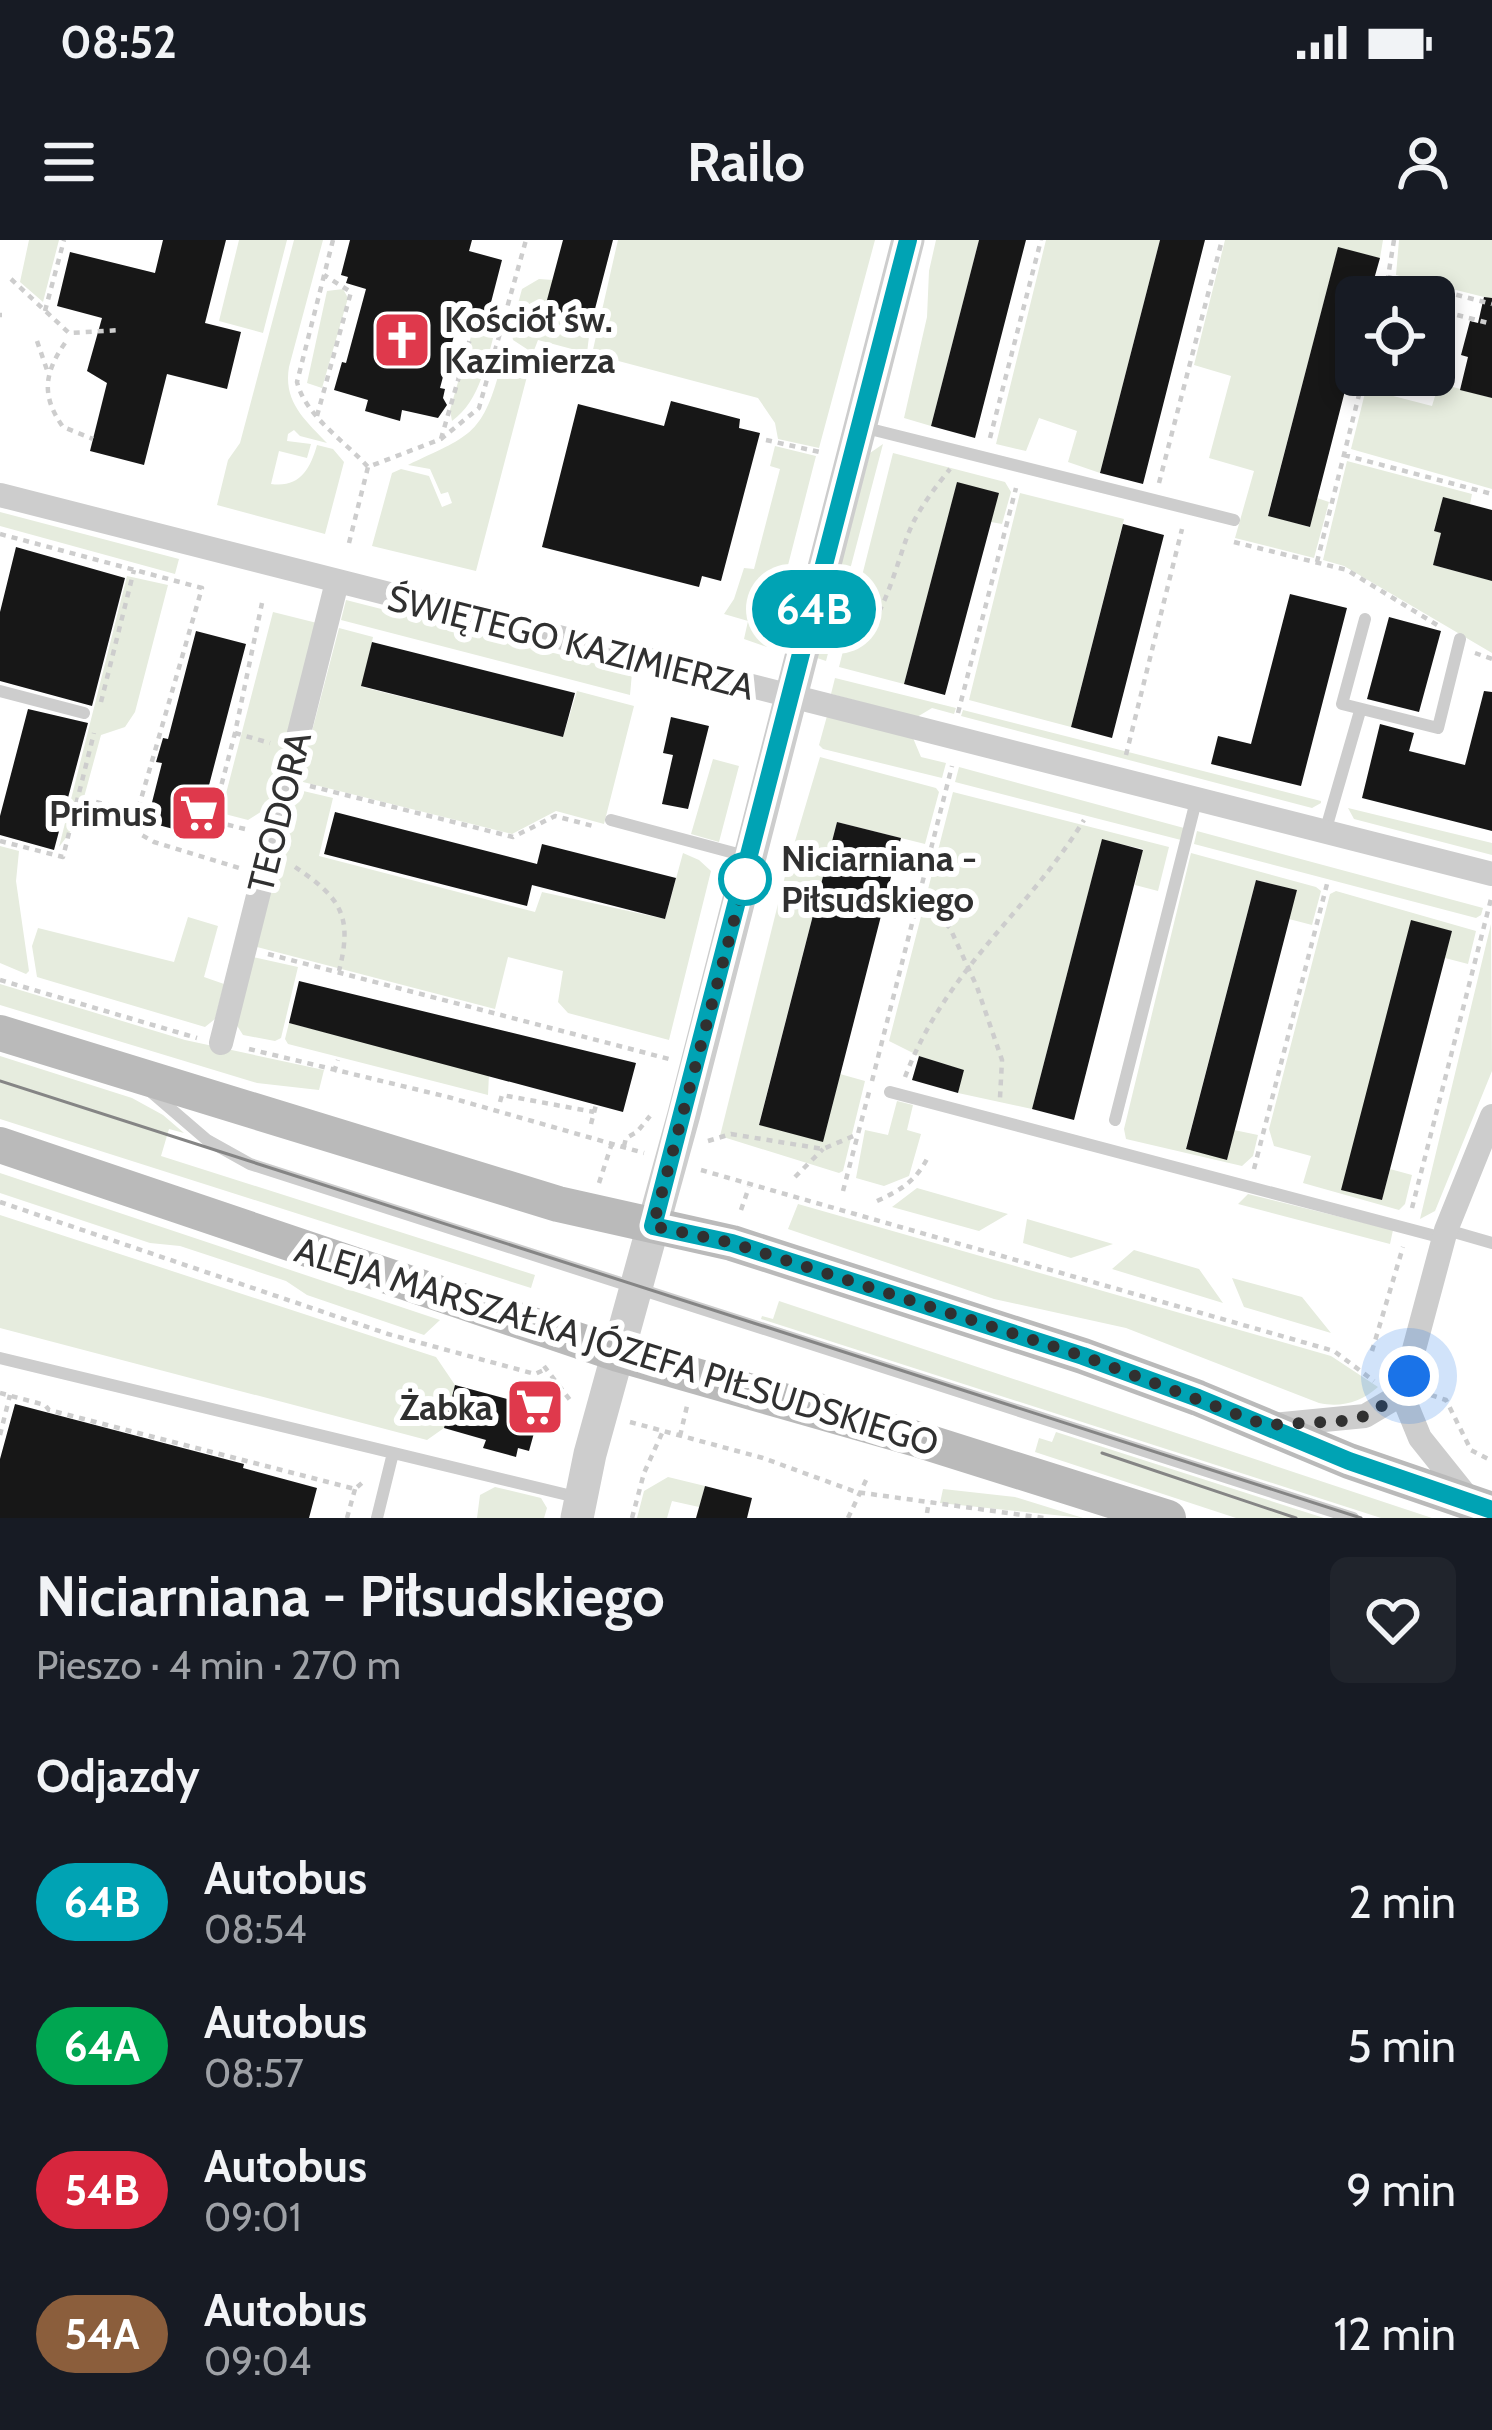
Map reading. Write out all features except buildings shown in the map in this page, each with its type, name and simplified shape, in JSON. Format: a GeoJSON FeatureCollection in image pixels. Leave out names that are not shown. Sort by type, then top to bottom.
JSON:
{"type":"FeatureCollection","features":[{"type":"Feature","properties":{"kind":"main road"},"geometry":{"type":"LineString","coordinates":[[0,1033],[558,1204],[732,1243],[1083,1356],[1349,1461],[1482,1506]]}},
{"type":"Feature","properties":{"kind":"main road","name":"ALEJA MARSZAŁKA JÓZEFA PIŁSUDSKIEGO"},"geometry":{"type":"LineString","coordinates":[[0,1145],[618,1354],[920,1440],[1168,1518]]}},
{"type":"Feature","properties":{"kind":"street"},"geometry":{"type":"LineString","coordinates":[[579,1508],[908,240]]}},
{"type":"Feature","properties":{"kind":"street","name":"ŚWIĘTEGO KAZIMIERZA"},"geometry":{"type":"LineString","coordinates":[[0,495],[1492,874]]}},
{"type":"Feature","properties":{"kind":"street","name":"TEODORA"},"geometry":{"type":"LineString","coordinates":[[221,1043],[337,582]]}},
{"type":"Feature","properties":{"kind":"street"},"geometry":{"type":"LineString","coordinates":[[1482,1506],[1420,1438],[1403,1391],[1445,1234],[1492,1115]]}},
{"type":"Feature","properties":{"kind":"street"},"geometry":{"type":"LineString","coordinates":[[1265,1425],[1365,1416],[1403,1391]]}},
{"type":"Feature","properties":{"kind":"lane"},"geometry":{"type":"LineString","coordinates":[[861,427],[1234,520]]}},
{"type":"Feature","properties":{"kind":"lane"},"geometry":{"type":"LineString","coordinates":[[1365,619],[1342,704],[1438,728],[1460,639]]}},
{"type":"Feature","properties":{"kind":"lane"},"geometry":{"type":"LineString","coordinates":[[0,691],[84,713]]}},
{"type":"Feature","properties":{"kind":"lane"},"geometry":{"type":"LineString","coordinates":[[1325,834],[1360,711]]}},
{"type":"Feature","properties":{"kind":"lane"},"geometry":{"type":"LineString","coordinates":[[1114,1120],[1196,801]]}},
{"type":"Feature","properties":{"kind":"lane"},"geometry":{"type":"LineString","coordinates":[[606,824],[751,857]]}},
{"type":"Feature","properties":{"kind":"lane"},"geometry":{"type":"LineString","coordinates":[[126,1071],[207,1140],[242,1160],[1353,1518]]}},
{"type":"Feature","properties":{"kind":"lane"},"geometry":{"type":"LineString","coordinates":[[890,1092],[1410,1228],[1492,1243]]}},
{"type":"Feature","properties":{"kind":"lane"},"geometry":{"type":"LineString","coordinates":[[0,1358],[393,1453],[579,1508]]}},
{"type":"Feature","properties":{"kind":"lane"},"geometry":{"type":"LineString","coordinates":[[377,1518],[393,1453]]}},
{"type":"Feature","properties":{"kind":"path"},"geometry":{"type":"LineString","coordinates":[[45,311],[64,240]]}},
{"type":"Feature","properties":{"kind":"path"},"geometry":{"type":"LineString","coordinates":[[333,240],[297,382],[300,396],[316,416],[368,467]]}},
{"type":"Feature","properties":{"kind":"path"},"geometry":{"type":"LineString","coordinates":[[368,467],[441,440],[479,408],[526,240]]}},
{"type":"Feature","properties":{"kind":"path"},"geometry":{"type":"LineString","coordinates":[[987,448],[1041,240]]}},
{"type":"Feature","properties":{"kind":"path"},"geometry":{"type":"LineString","coordinates":[[1157,492],[1222,240]]}},
{"type":"Feature","properties":{"kind":"path"},"geometry":{"type":"LineString","coordinates":[[1388,276],[1394,240]]}},
{"type":"Feature","properties":{"kind":"path"},"geometry":{"type":"LineString","coordinates":[[316,416],[351,292],[324,275]]}},
{"type":"Feature","properties":{"kind":"path"},"geometry":{"type":"LineString","coordinates":[[11,279],[69,333],[121,330]]}},
{"type":"Feature","properties":{"kind":"path"},"geometry":{"type":"LineString","coordinates":[[1455,295],[1492,304]]}},
{"type":"Feature","properties":{"kind":"path"},"geometry":{"type":"LineString","coordinates":[[1455,314],[1492,324]]}},
{"type":"Feature","properties":{"kind":"path"},"geometry":{"type":"LineString","coordinates":[[441,440],[474,325],[504,319]]}},
{"type":"Feature","properties":{"kind":"path"},"geometry":{"type":"LineString","coordinates":[[37,341],[48,372],[47,398],[56,417],[68,431],[93,439]]}},
{"type":"Feature","properties":{"kind":"path"},"geometry":{"type":"LineString","coordinates":[[48,372],[64,343]]}},
{"type":"Feature","properties":{"kind":"path"},"geometry":{"type":"LineString","coordinates":[[1317,562],[1359,396]]}},
{"type":"Feature","properties":{"kind":"path"},"geometry":{"type":"LineString","coordinates":[[766,440],[827,454]]}},
{"type":"Feature","properties":{"kind":"path"},"geometry":{"type":"LineString","coordinates":[[1344,455],[1492,494]]}},
{"type":"Feature","properties":{"kind":"path"},"geometry":{"type":"LineString","coordinates":[[834,651],[850,648],[865,634],[898,572],[912,524],[954,464]]}},
{"type":"Feature","properties":{"kind":"path"},"geometry":{"type":"LineString","coordinates":[[349,543],[368,467]]}},
{"type":"Feature","properties":{"kind":"path"},"geometry":{"type":"LineString","coordinates":[[843,1191],[952,765],[952,738],[1016,488],[1014,479]]}},
{"type":"Feature","properties":{"kind":"path"},"geometry":{"type":"LineString","coordinates":[[1119,781],[1184,530],[1162,524]]}},
{"type":"Feature","properties":{"kind":"path"},"geometry":{"type":"LineString","coordinates":[[0,534],[202,588],[137,813],[140,834],[154,842],[268,855]]}},
{"type":"Feature","properties":{"kind":"path"},"geometry":{"type":"LineString","coordinates":[[1228,541],[1347,571],[1460,639],[1479,656],[1492,659]]}},
{"type":"Feature","properties":{"kind":"path"},"geometry":{"type":"LineString","coordinates":[[0,841],[63,857],[134,569]]}},
{"type":"Feature","properties":{"kind":"path"},"geometry":{"type":"LineString","coordinates":[[262,603],[212,821],[316,882],[345,917],[347,935],[339,972]]}},
{"type":"Feature","properties":{"kind":"path"},"geometry":{"type":"LineString","coordinates":[[235,733],[295,750]]}},
{"type":"Feature","properties":{"kind":"path"},"geometry":{"type":"LineString","coordinates":[[287,780],[513,837],[555,816],[606,824]]}},
{"type":"Feature","properties":{"kind":"path"},"geometry":{"type":"LineString","coordinates":[[95,802],[137,813]]}},
{"type":"Feature","properties":{"kind":"path"},"geometry":{"type":"LineString","coordinates":[[903,1082],[919,1041],[968,964],[1056,865],[1084,820]]}},
{"type":"Feature","properties":{"kind":"path"},"geometry":{"type":"LineString","coordinates":[[1254,1170],[1327,884]]}},
{"type":"Feature","properties":{"kind":"path"},"geometry":{"type":"LineString","coordinates":[[918,896],[950,928],[968,964],[1002,1060],[999,1109]]}},
{"type":"Feature","properties":{"kind":"path"},"geometry":{"type":"LineString","coordinates":[[1372,1351],[1410,1228],[1492,896]]}},
{"type":"Feature","properties":{"kind":"path"},"geometry":{"type":"LineString","coordinates":[[245,948],[669,1059]]}},
{"type":"Feature","properties":{"kind":"path"},"geometry":{"type":"LineString","coordinates":[[0,980],[221,1043],[634,1150]]}},
{"type":"Feature","properties":{"kind":"path"},"geometry":{"type":"LineString","coordinates":[[335,1071],[338,1060]]}},
{"type":"Feature","properties":{"kind":"path"},"geometry":{"type":"LineString","coordinates":[[500,1102],[502,1095],[595,1109],[591,1124]]}},
{"type":"Feature","properties":{"kind":"path"},"geometry":{"type":"LineString","coordinates":[[624,1146],[655,1106]]}},
{"type":"Feature","properties":{"kind":"path"},"geometry":{"type":"LineString","coordinates":[[709,1141],[731,1134],[823,1149]]}},
{"type":"Feature","properties":{"kind":"path"},"geometry":{"type":"LineString","coordinates":[[795,1177],[823,1149],[858,1134]]}},
{"type":"Feature","properties":{"kind":"path"},"geometry":{"type":"LineString","coordinates":[[877,1201],[902,1190],[920,1174],[928,1157]]}},
{"type":"Feature","properties":{"kind":"path"},"geometry":{"type":"LineString","coordinates":[[696,1168],[1334,1351],[1374,1381],[1446,1400],[1471,1450],[1492,1461]]}},
{"type":"Feature","properties":{"kind":"path"},"geometry":{"type":"LineString","coordinates":[[740,1215],[749,1186]]}},
{"type":"Feature","properties":{"kind":"path"},"geometry":{"type":"LineString","coordinates":[[0,1202],[388,1334],[536,1374],[546,1370]]}},
{"type":"Feature","properties":{"kind":"path"},"geometry":{"type":"LineString","coordinates":[[0,1393],[355,1490]]}},
{"type":"Feature","properties":{"kind":"path"},"geometry":{"type":"LineString","coordinates":[[0,1435],[10,1395]]}},
{"type":"Feature","properties":{"kind":"path"},"geometry":{"type":"LineString","coordinates":[[680,1436],[684,1419]]}},
{"type":"Feature","properties":{"kind":"path"},"geometry":{"type":"LineString","coordinates":[[632,1518],[644,1473],[663,1431]]}},
{"type":"Feature","properties":{"kind":"path"},"geometry":{"type":"LineString","coordinates":[[347,1518],[355,1490],[393,1453]]}},
{"type":"Feature","properties":{"kind":"path"},"geometry":{"type":"LineString","coordinates":[[848,1518],[868,1476]]}},
{"type":"Feature","properties":{"kind":"path"},"geometry":{"type":"LineString","coordinates":[[927,1513],[929,1501]]}},
{"type":"Feature","properties":{"kind":"shaded area"},"geometry":{"type":"Polygon","coordinates":[[[29,240],[59,240],[43,302],[20,282],[29,240]]]}},
{"type":"Feature","properties":{"kind":"shaded area"},"geometry":{"type":"Polygon","coordinates":[[[239,240],[287,240],[263,333],[219,321],[239,240]]]}},
{"type":"Feature","properties":{"kind":"shaded area"},"geometry":{"type":"Polygon","coordinates":[[[294,240],[323,240],[289,367],[289,390],[298,410],[327,443],[294,430],[288,434],[287,441],[311,444],[307,458],[279,451],[271,484],[289,483],[302,475],[317,445],[333,449],[344,462],[325,534],[217,505],[228,460],[240,443],[294,240]]]}},
{"type":"Feature","properties":{"kind":"shaded area"},"geometry":{"type":"Polygon","coordinates":[[[618,240],[875,240],[819,448],[778,439],[775,423],[758,398],[592,354],[618,240]]]}},
{"type":"Feature","properties":{"kind":"shaded area"},"geometry":{"type":"Polygon","coordinates":[[[936,240],[979,240],[931,426],[904,418],[927,317],[936,240]]]}},
{"type":"Feature","properties":{"kind":"shaded area"},"geometry":{"type":"Polygon","coordinates":[[[1046,240],[1160,240],[1100,473],[1068,462],[1077,431],[1039,418],[1026,451],[996,444],[1046,240]]]}},
{"type":"Feature","properties":{"kind":"shaded area"},"geometry":{"type":"Polygon","coordinates":[[[1225,240],[1383,240],[1380,258],[1338,248],[1268,515],[1309,527],[1317,498],[1329,502],[1314,558],[1235,538],[1254,471],[1209,458],[1231,376],[1194,365],[1225,240]]]}},
{"type":"Feature","properties":{"kind":"shaded area"},"geometry":{"type":"Polygon","coordinates":[[[1399,240],[1492,240],[1492,299],[1455,290],[1455,276],[1396,275],[1399,240]]]}},
{"type":"Feature","properties":{"kind":"shaded area"},"geometry":{"type":"Polygon","coordinates":[[[539,279],[553,280],[544,315],[590,328],[587,353],[538,340],[533,353],[513,340],[511,329],[522,289],[539,279]]]}},
{"type":"Feature","properties":{"kind":"shaded area"},"geometry":{"type":"Polygon","coordinates":[[[343,289],[348,298],[322,388],[307,383],[327,291],[343,289]]]}},
{"type":"Feature","properties":{"kind":"shaded area"},"geometry":{"type":"Polygon","coordinates":[[[484,326],[496,328],[481,379],[470,402],[452,421],[450,410],[472,333],[484,326]]]}},
{"type":"Feature","properties":{"kind":"shaded area"},"geometry":{"type":"Polygon","coordinates":[[[514,362],[530,365],[476,571],[372,546],[392,473],[401,469],[429,476],[442,507],[452,503],[448,492],[441,494],[430,469],[408,465],[470,432],[486,409],[500,369],[514,362]]]}},
{"type":"Feature","properties":{"kind":"shaded area"},"geometry":{"type":"Polygon","coordinates":[[[1455,388],[1492,398],[1492,489],[1351,449],[1364,396],[1393,396],[1432,406],[1435,396],[1455,396],[1455,388]]]}},
{"type":"Feature","properties":{"kind":"shaded area"},"geometry":{"type":"Polygon","coordinates":[[[883,444],[826,661],[817,658],[870,453],[883,444]]]}},
{"type":"Feature","properties":{"kind":"shaded area"},"geometry":{"type":"Polygon","coordinates":[[[775,446],[816,456],[767,647],[744,639],[748,621],[724,614],[744,568],[754,569],[780,469],[770,466],[775,446]]]}},
{"type":"Feature","properties":{"kind":"shaded area"},"geometry":{"type":"Polygon","coordinates":[[[893,453],[1005,482],[1011,492],[1002,524],[991,522],[998,493],[957,483],[904,684],[839,667],[893,453]]]}},
{"type":"Feature","properties":{"kind":"shaded area"},"geometry":{"type":"Polygon","coordinates":[[[1347,461],[1472,494],[1470,504],[1443,498],[1434,530],[1441,533],[1433,565],[1489,580],[1492,571],[1492,653],[1344,566],[1323,560],[1347,461]]]}},
{"type":"Feature","properties":{"kind":"shaded area"},"geometry":{"type":"Polygon","coordinates":[[[1020,493],[1124,519],[1071,727],[969,700],[1020,493]]]}},
{"type":"Feature","properties":{"kind":"shaded area"},"geometry":{"type":"Polygon","coordinates":[[[0,512],[179,559],[175,574],[0,526],[0,512]]]}},
{"type":"Feature","properties":{"kind":"shaded area"},"geometry":{"type":"Polygon","coordinates":[[[127,576],[168,585],[135,712],[125,727],[101,735],[77,823],[59,847],[127,576]]]}},
{"type":"Feature","properties":{"kind":"shaded area"},"geometry":{"type":"Polygon","coordinates":[[[346,600],[632,673],[630,695],[341,620],[346,600]]]}},
{"type":"Feature","properties":{"kind":"shaded area"},"geometry":{"type":"Polygon","coordinates":[[[273,612],[317,623],[270,806],[248,820],[221,813],[273,612]]]}},
{"type":"Feature","properties":{"kind":"shaded area"},"geometry":{"type":"Polygon","coordinates":[[[339,628],[373,637],[362,687],[563,737],[577,691],[634,706],[604,824],[556,811],[512,834],[299,781],[339,628]]]}},
{"type":"Feature","properties":{"kind":"shaded area"},"geometry":{"type":"Polygon","coordinates":[[[835,678],[956,708],[954,714],[932,708],[917,717],[831,694],[835,678]]]}},
{"type":"Feature","properties":{"kind":"shaded area"},"geometry":{"type":"Polygon","coordinates":[[[963,710],[1321,803],[1312,808],[961,716],[963,710]]]}},
{"type":"Feature","properties":{"kind":"shaded area"},"geometry":{"type":"Polygon","coordinates":[[[827,716],[913,738],[921,757],[946,763],[942,778],[823,749],[819,745],[827,716]]]}},
{"type":"Feature","properties":{"kind":"shaded area"},"geometry":{"type":"Polygon","coordinates":[[[820,757],[939,792],[925,844],[837,822],[759,1124],[823,1141],[840,1074],[865,1081],[839,1173],[720,1136],[820,757]]]}},
{"type":"Feature","properties":{"kind":"shaded area"},"geometry":{"type":"Polygon","coordinates":[[[713,759],[739,766],[719,842],[691,834],[713,759]]]}},
{"type":"Feature","properties":{"kind":"shaded area"},"geometry":{"type":"Polygon","coordinates":[[[959,767],[1184,828],[1181,840],[955,782],[959,767]]]}},
{"type":"Feature","properties":{"kind":"shaded area"},"geometry":{"type":"Polygon","coordinates":[[[299,790],[333,798],[319,856],[535,912],[542,892],[665,919],[683,853],[699,860],[711,871],[669,1040],[568,1013],[558,1002],[563,971],[508,957],[495,1009],[257,947],[299,790]]]}},
{"type":"Feature","properties":{"kind":"shaded area"},"geometry":{"type":"Polygon","coordinates":[[[953,792],[1169,847],[1158,891],[1135,885],[1143,849],[1102,840],[1032,1109],[958,1093],[963,1070],[889,1041],[953,792]]]}},
{"type":"Feature","properties":{"kind":"shaded area"},"geometry":{"type":"Polygon","coordinates":[[[1348,808],[1492,843],[1492,855],[1354,819],[1348,808]]]}},
{"type":"Feature","properties":{"kind":"shaded area"},"geometry":{"type":"Polygon","coordinates":[[[1197,831],[1483,908],[1476,918],[1194,844],[1197,831]]]}},
{"type":"Feature","properties":{"kind":"shaded area"},"geometry":{"type":"Polygon","coordinates":[[[0,846],[19,851],[16,881],[26,974],[0,963],[0,846]]]}},
{"type":"Feature","properties":{"kind":"shaded area"},"geometry":{"type":"Polygon","coordinates":[[[1191,853],[1321,891],[1312,925],[1289,919],[1296,890],[1256,880],[1186,1148],[1227,1159],[1234,1130],[1258,1135],[1253,1156],[1242,1166],[1126,1139],[1124,1129],[1191,853]]]}},
{"type":"Feature","properties":{"kind":"shaded area"},"geometry":{"type":"Polygon","coordinates":[[[1336,891],[1476,931],[1468,964],[1445,958],[1451,931],[1412,921],[1342,1190],[1382,1200],[1390,1169],[1412,1175],[1399,1210],[1303,1183],[1311,1156],[1274,1146],[1269,1129],[1330,894],[1336,891]]]}},
{"type":"Feature","properties":{"kind":"shaded area"},"geometry":{"type":"Polygon","coordinates":[[[188,917],[218,926],[204,977],[224,984],[215,1019],[205,1027],[37,977],[32,946],[38,928],[174,962],[188,917]]]}},
{"type":"Feature","properties":{"kind":"shaded area"},"geometry":{"type":"Polygon","coordinates":[[[1491,924],[1492,1071],[1435,1211],[1420,1219],[1491,924]]]}},
{"type":"Feature","properties":{"kind":"shaded area"},"geometry":{"type":"Polygon","coordinates":[[[253,957],[298,967],[281,1038],[275,1041],[243,1035],[236,1024],[253,957]]]}},
{"type":"Feature","properties":{"kind":"shaded area"},"geometry":{"type":"Polygon","coordinates":[[[0,984],[185,1040],[324,1070],[319,1090],[257,1083],[0,1005],[0,984]]]}},
{"type":"Feature","properties":{"kind":"shaded area"},"geometry":{"type":"Polygon","coordinates":[[[289,1023],[489,1074],[488,1095],[288,1044],[289,1023]]]}},
{"type":"Feature","properties":{"kind":"shaded area"},"geometry":{"type":"Polygon","coordinates":[[[0,1056],[132,1098],[163,1115],[184,1133],[169,1129],[161,1156],[535,1275],[531,1288],[0,1119],[0,1056]]]}},
{"type":"Feature","properties":{"kind":"shaded area"},"geometry":{"type":"Polygon","coordinates":[[[897,1101],[913,1105],[907,1130],[921,1134],[909,1176],[884,1186],[856,1178],[865,1130],[888,1135],[897,1101]]]}},
{"type":"Feature","properties":{"kind":"shaded area"},"geometry":{"type":"Polygon","coordinates":[[[0,1173],[440,1320],[424,1335],[307,1295],[286,1281],[180,1246],[150,1243],[0,1193],[0,1173]]]}},
{"type":"Feature","properties":{"kind":"shaded area"},"geometry":{"type":"Polygon","coordinates":[[[917,1188],[1008,1214],[979,1231],[892,1207],[917,1188]]]}},
{"type":"Feature","properties":{"kind":"shaded area"},"geometry":{"type":"Polygon","coordinates":[[[1248,1194],[1393,1230],[1390,1244],[1238,1204],[1248,1194]]]}},
{"type":"Feature","properties":{"kind":"shaded area"},"geometry":{"type":"Polygon","coordinates":[[[798,1204],[1331,1356],[1378,1387],[1350,1402],[1319,1403],[1126,1328],[994,1299],[788,1229],[798,1204]]]}},
{"type":"Feature","properties":{"kind":"shaded area"},"geometry":{"type":"Polygon","coordinates":[[[0,1215],[436,1357],[455,1385],[444,1428],[427,1440],[0,1328],[0,1215]]]}},
{"type":"Feature","properties":{"kind":"shaded area"},"geometry":{"type":"Polygon","coordinates":[[[1027,1219],[1113,1244],[1071,1258],[1023,1243],[1027,1219]]]}},
{"type":"Feature","properties":{"kind":"shaded area"},"geometry":{"type":"Polygon","coordinates":[[[1134,1250],[1199,1269],[1223,1303],[1112,1269],[1134,1250]]]}},
{"type":"Feature","properties":{"kind":"shaded area"},"geometry":{"type":"Polygon","coordinates":[[[1232,1278],[1302,1297],[1331,1333],[1244,1307],[1232,1278]]]}},
{"type":"Feature","properties":{"kind":"shaded area"},"geometry":{"type":"Polygon","coordinates":[[[779,1301],[1432,1518],[1381,1518],[761,1319],[773,1319],[779,1301]]]}},
{"type":"Feature","properties":{"kind":"shaded area"},"geometry":{"type":"Polygon","coordinates":[[[1056,1432],[1324,1518],[1236,1518],[1035,1452],[1039,1438],[1052,1442],[1056,1432]]]}},
{"type":"Feature","properties":{"kind":"shaded area"},"geometry":{"type":"Polygon","coordinates":[[[668,1477],[705,1486],[699,1507],[672,1501],[667,1518],[637,1518],[644,1491],[668,1477]]]}},
{"type":"Feature","properties":{"kind":"shaded area"},"geometry":{"type":"Polygon","coordinates":[[[495,1487],[541,1498],[547,1508],[544,1518],[477,1518],[480,1495],[495,1487]]]}},
{"type":"Feature","properties":{"kind":"shaded area"},"geometry":{"type":"Polygon","coordinates":[[[943,1489],[1015,1497],[1083,1518],[940,1503],[943,1489]]]}},
{"type":"Feature","properties":{"kind":"tram line"},"geometry":{"type":"LineString","coordinates":[[0,1081],[1361,1518]]}},
{"type":"Feature","properties":{"kind":"tram line"},"geometry":{"type":"LineString","coordinates":[[1102,1453],[1296,1518]]}},
{"type":"Feature","properties":{"kind":"bus line","name":"64B"},"geometry":{"type":"LineString","coordinates":[[908,240],[653,1226],[732,1243],[1083,1356],[1349,1461],[1492,1510]]}},
{"type":"Feature","properties":{"kind":"place","name":"Kościół św. Kazimierza"},"geometry":{"type":"Point","coordinates":[402,340]}},
{"type":"Feature","properties":{"kind":"place","name":"Primus"},"geometry":{"type":"Point","coordinates":[199,813]}},
{"type":"Feature","properties":{"kind":"place","name":"Niciarniana - Piłsudskiego"},"geometry":{"type":"Point","coordinates":[745,879]}},
{"type":"Feature","properties":{"kind":"place","name":"Żabka"},"geometry":{"type":"Point","coordinates":[535,1407]}},
{"type":"Feature","properties":{"kind":"route"},"geometry":{"type":"LineString","coordinates":[[745,879],[653,1226],[732,1243],[1083,1356],[1265,1425],[1365,1416],[1402,1394],[1409,1376]]}}]}
